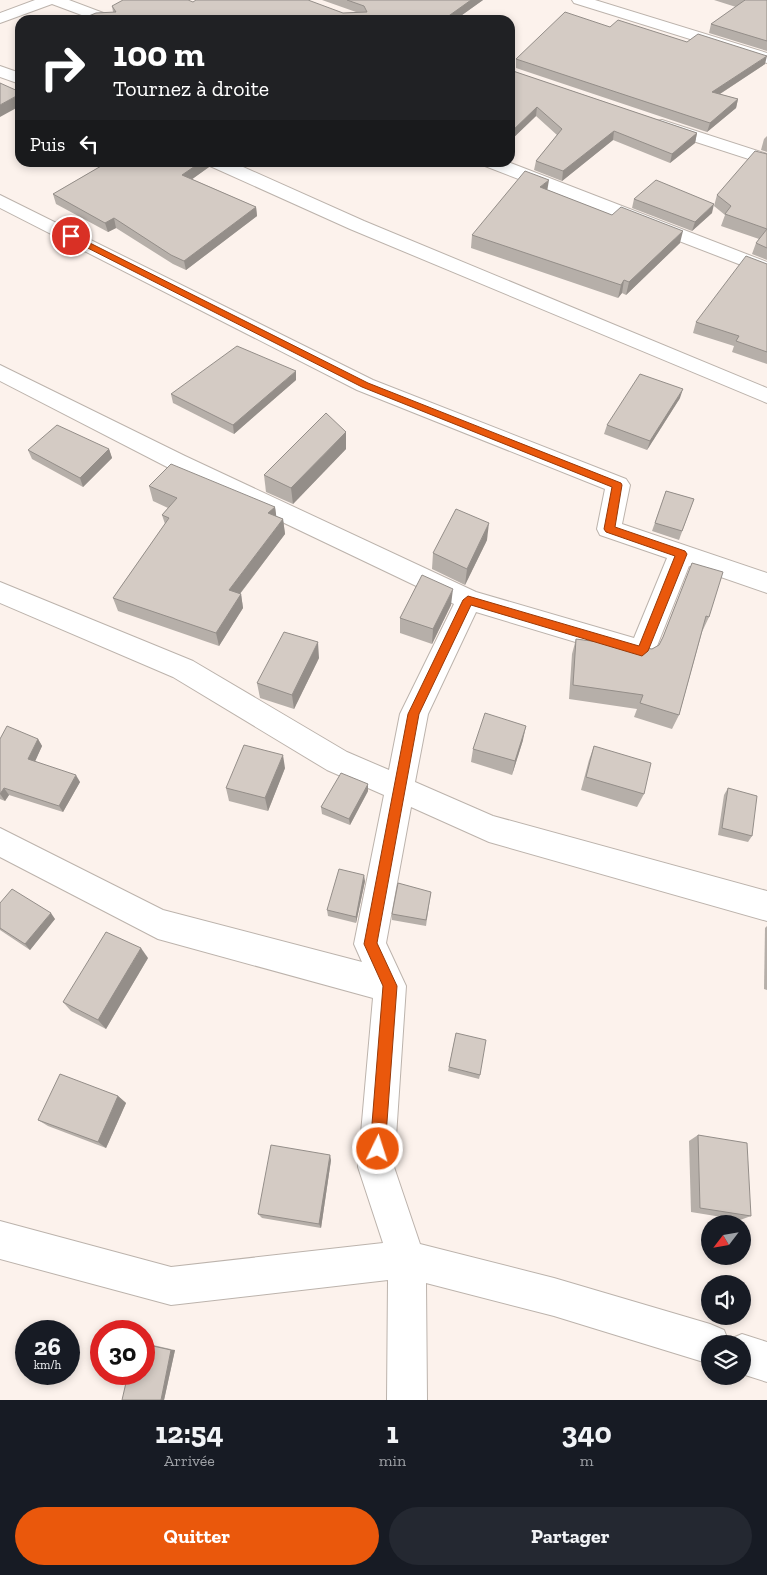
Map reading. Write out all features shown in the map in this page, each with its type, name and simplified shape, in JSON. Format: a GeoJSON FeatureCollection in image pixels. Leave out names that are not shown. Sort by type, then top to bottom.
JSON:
{"type":"FeatureCollection","features":[{"type":"Feature","properties":{"kind":"street"},"geometry":{"type":"LineString","coordinates":[[0,18],[49,0]]}},
{"type":"Feature","properties":{"kind":"street"},"geometry":{"type":"LineString","coordinates":[[55,0],[96,15]]}},
{"type":"Feature","properties":{"kind":"street"},"geometry":{"type":"LineString","coordinates":[[579,0],[767,58]]}},
{"type":"Feature","properties":{"kind":"street"},"geometry":{"type":"LineString","coordinates":[[0,71],[15,77]]}},
{"type":"Feature","properties":{"kind":"street"},"geometry":{"type":"LineString","coordinates":[[645,119],[767,160]]}},
{"type":"Feature","properties":{"kind":"street"},"geometry":{"type":"LineString","coordinates":[[227,167],[357,225],[534,297],[767,396]]}},
{"type":"Feature","properties":{"kind":"street"},"geometry":{"type":"LineString","coordinates":[[504,167],[767,269]]}},
{"type":"Feature","properties":{"kind":"street"},"geometry":{"type":"LineString","coordinates":[[0,201],[365,385],[618,485],[609,529],[767,583]]}},
{"type":"Feature","properties":{"kind":"street"},"geometry":{"type":"LineString","coordinates":[[0,372],[176,462],[468,600],[642,651],[681,554]]}},
{"type":"Feature","properties":{"kind":"street"},"geometry":{"type":"LineString","coordinates":[[0,592],[183,669],[337,761],[489,828],[767,906]]}},
{"type":"Feature","properties":{"kind":"street"},"geometry":{"type":"LineString","coordinates":[[407,1400],[407,1259],[376,1167],[390,986],[370,944],[401,790],[414,714],[468,600]]}},
{"type":"Feature","properties":{"kind":"street"},"geometry":{"type":"LineString","coordinates":[[0,842],[158,924],[390,986]]}},
{"type":"Feature","properties":{"kind":"street"},"geometry":{"type":"LineString","coordinates":[[0,1240],[171,1286],[407,1259],[554,1297],[701,1341]]}},
{"type":"Feature","properties":{"kind":"street"},"geometry":{"type":"LineString","coordinates":[[751,1357],[767,1362]]}},
{"type":"Feature","properties":{"kind":"building"},"geometry":{"type":"Polygon","coordinates":[[[123,0],[188,0],[193,2],[196,0],[308,0],[343,13],[367,12],[364,6],[347,0],[471,0],[450,15],[91,15],[116,12],[112,6],[123,0]]]}},
{"type":"Feature","properties":{"kind":"building"},"geometry":{"type":"Polygon","coordinates":[[[745,0],[767,0],[767,41],[711,24],[745,0]]]}},
{"type":"Feature","properties":{"kind":"building"},"geometry":{"type":"Polygon","coordinates":[[[565,12],[610,27],[618,20],[687,42],[698,34],[767,56],[712,92],[738,99],[710,123],[516,59],[565,12]]]}},
{"type":"Feature","properties":{"kind":"building"},"geometry":{"type":"Polygon","coordinates":[[[515,72],[697,133],[672,154],[614,131],[563,171],[536,161],[562,129],[537,107],[515,128],[515,72]]]}},
{"type":"Feature","properties":{"kind":"building"},"geometry":{"type":"Polygon","coordinates":[[[0,83],[15,90],[15,97],[0,105],[0,83]]]}},
{"type":"Feature","properties":{"kind":"building"},"geometry":{"type":"Polygon","coordinates":[[[755,151],[767,154],[767,229],[725,214],[731,206],[717,195],[755,151]]]}},
{"type":"Feature","properties":{"kind":"building"},"geometry":{"type":"Polygon","coordinates":[[[99,167],[194,167],[182,175],[256,207],[184,261],[171,255],[114,218],[105,223],[53,194],[99,167]]]}},
{"type":"Feature","properties":{"kind":"building"},"geometry":{"type":"Polygon","coordinates":[[[525,171],[549,180],[540,187],[612,215],[621,207],[683,231],[629,282],[624,280],[621,285],[472,235],[525,171]]]}},
{"type":"Feature","properties":{"kind":"building"},"geometry":{"type":"Polygon","coordinates":[[[656,180],[714,204],[695,222],[634,199],[656,180]]]}},
{"type":"Feature","properties":{"kind":"building"},"geometry":{"type":"Polygon","coordinates":[[[767,229],[767,248],[756,243],[767,229]]]}},
{"type":"Feature","properties":{"kind":"building"},"geometry":{"type":"Polygon","coordinates":[[[746,256],[767,264],[767,352],[736,341],[739,336],[696,322],[746,256]]]}},
{"type":"Feature","properties":{"kind":"building"},"geometry":{"type":"Polygon","coordinates":[[[237,346],[296,371],[233,425],[171,394],[237,346]]]}},
{"type":"Feature","properties":{"kind":"building"},"geometry":{"type":"Polygon","coordinates":[[[640,374],[683,389],[650,441],[607,425],[640,374]]]}},
{"type":"Feature","properties":{"kind":"building"},"geometry":{"type":"Polygon","coordinates":[[[326,413],[346,432],[291,488],[264,475],[326,413]]]}},
{"type":"Feature","properties":{"kind":"building"},"geometry":{"type":"Polygon","coordinates":[[[57,425],[109,449],[80,478],[28,450],[57,425]]]}},
{"type":"Feature","properties":{"kind":"building"},"geometry":{"type":"Polygon","coordinates":[[[171,464],[275,507],[268,513],[283,519],[229,590],[241,594],[216,633],[113,598],[169,518],[162,515],[177,498],[149,486],[171,464]]]}},
{"type":"Feature","properties":{"kind":"building"},"geometry":{"type":"Polygon","coordinates":[[[666,491],[694,499],[682,531],[655,523],[666,491]]]}},
{"type":"Feature","properties":{"kind":"building"},"geometry":{"type":"Polygon","coordinates":[[[456,509],[489,523],[467,569],[433,553],[456,509]]]}},
{"type":"Feature","properties":{"kind":"building"},"geometry":{"type":"Polygon","coordinates":[[[692,563],[723,572],[709,617],[706,616],[679,715],[640,703],[643,695],[573,685],[576,639],[652,649],[659,645],[692,563]]]}},
{"type":"Feature","properties":{"kind":"building"},"geometry":{"type":"Polygon","coordinates":[[[422,575],[453,589],[433,629],[400,618],[422,575]]]}},
{"type":"Feature","properties":{"kind":"building"},"geometry":{"type":"Polygon","coordinates":[[[284,632],[318,642],[292,695],[257,683],[284,632]]]}},
{"type":"Feature","properties":{"kind":"building"},"geometry":{"type":"Polygon","coordinates":[[[485,713],[526,726],[515,761],[473,749],[485,713]]]}},
{"type":"Feature","properties":{"kind":"building"},"geometry":{"type":"Polygon","coordinates":[[[7,726],[38,739],[28,759],[76,775],[59,806],[4,788],[0,794],[0,739],[7,726]]]}},
{"type":"Feature","properties":{"kind":"building"},"geometry":{"type":"Polygon","coordinates":[[[244,745],[283,755],[265,798],[226,788],[244,745]]]}},
{"type":"Feature","properties":{"kind":"building"},"geometry":{"type":"Polygon","coordinates":[[[594,746],[651,763],[644,794],[586,777],[594,746]]]}},
{"type":"Feature","properties":{"kind":"building"},"geometry":{"type":"Polygon","coordinates":[[[341,773],[368,784],[349,819],[321,807],[341,773]]]}},
{"type":"Feature","properties":{"kind":"building"},"geometry":{"type":"Polygon","coordinates":[[[728,788],[757,796],[752,836],[722,828],[728,788]]]}},
{"type":"Feature","properties":{"kind":"building"},"geometry":{"type":"Polygon","coordinates":[[[339,869],[364,875],[356,917],[327,910],[339,869]]]}},
{"type":"Feature","properties":{"kind":"building"},"geometry":{"type":"Polygon","coordinates":[[[398,883],[431,892],[426,920],[392,914],[398,883]]]}},
{"type":"Feature","properties":{"kind":"building"},"geometry":{"type":"Polygon","coordinates":[[[12,889],[51,913],[25,944],[0,928],[0,903],[12,889]]]}},
{"type":"Feature","properties":{"kind":"building"},"geometry":{"type":"Polygon","coordinates":[[[106,932],[141,948],[98,1020],[63,1002],[106,932]]]}},
{"type":"Feature","properties":{"kind":"building"},"geometry":{"type":"Polygon","coordinates":[[[456,1033],[486,1040],[480,1075],[449,1067],[456,1033]]]}},
{"type":"Feature","properties":{"kind":"building"},"geometry":{"type":"Polygon","coordinates":[[[60,1074],[118,1096],[98,1142],[38,1120],[60,1074]]]}},
{"type":"Feature","properties":{"kind":"building"},"geometry":{"type":"Polygon","coordinates":[[[698,1135],[747,1143],[751,1215],[700,1208],[698,1135]]]}},
{"type":"Feature","properties":{"kind":"building"},"geometry":{"type":"Polygon","coordinates":[[[271,1145],[330,1155],[319,1224],[258,1214],[271,1145]]]}},
{"type":"Feature","properties":{"kind":"building"},"geometry":{"type":"Polygon","coordinates":[[[155,1346],[171,1350],[161,1400],[122,1400],[125,1385],[155,1385],[155,1346]]]}},
{"type":"Feature","properties":{"kind":"route"},"geometry":{"type":"LineString","coordinates":[[71,236],[365,385],[618,485],[609,529],[681,554],[642,651],[468,600],[414,714],[401,790],[370,944],[390,986],[378,1149]]}}]}
